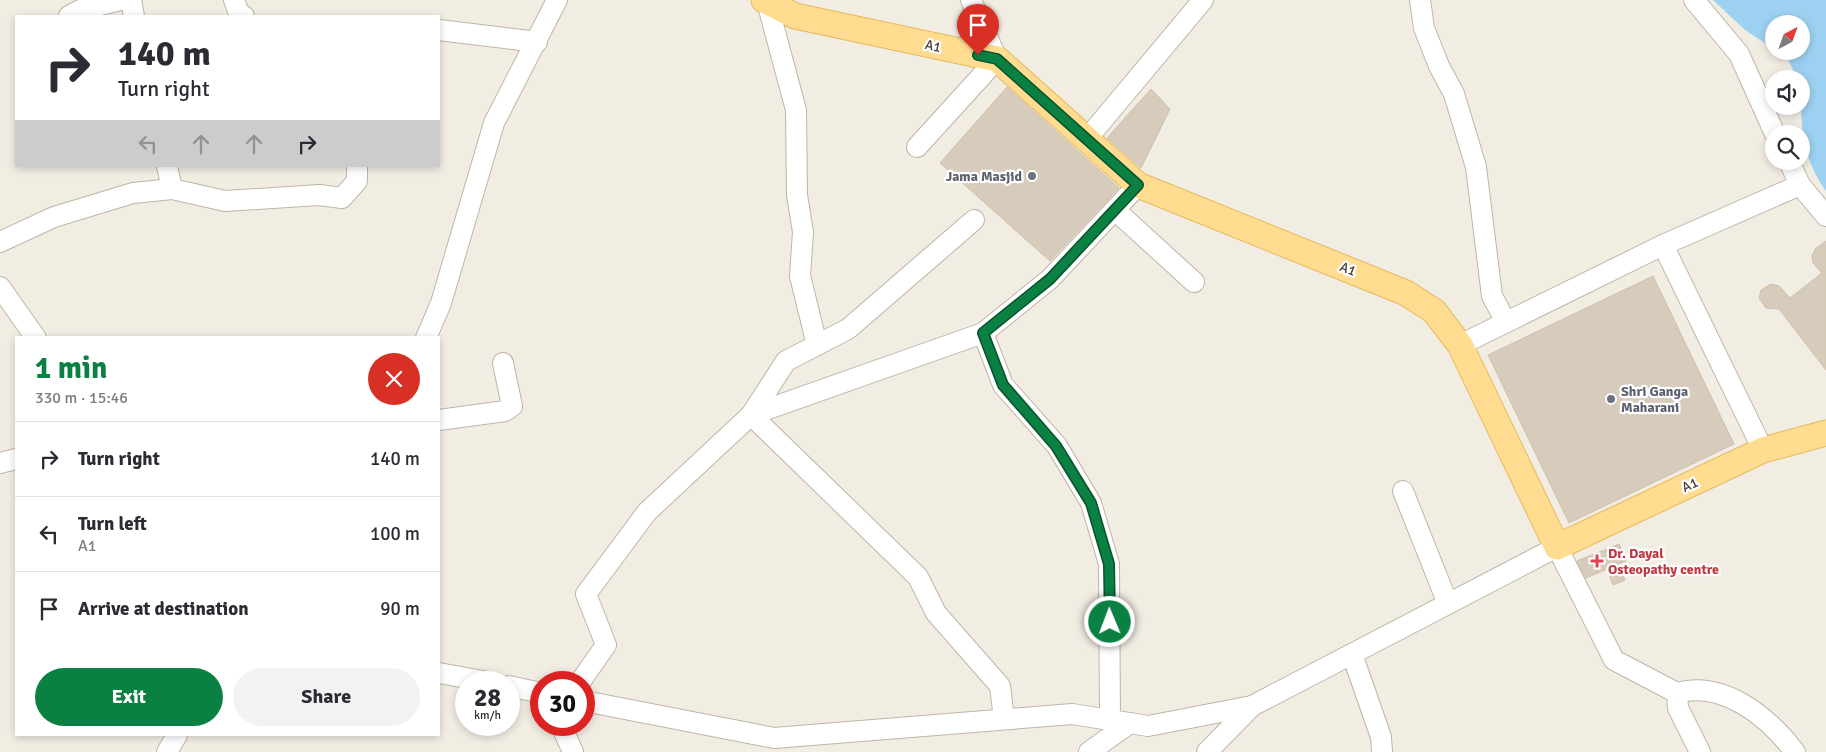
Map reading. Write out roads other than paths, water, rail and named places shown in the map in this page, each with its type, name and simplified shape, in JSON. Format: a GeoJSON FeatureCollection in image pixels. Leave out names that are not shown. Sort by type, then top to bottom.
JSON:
{"type":"FeatureCollection","features":[{"type":"Feature","properties":{"kind":"main road","name":"A1"},"geometry":{"type":"LineString","coordinates":[[765,1],[795,16],[997,59],[1138,185],[1406,293],[1434,311],[1460,345],[1557,547],[1764,450],[1826,433]]}},
{"type":"Feature","properties":{"kind":"street"},"geometry":{"type":"LineString","coordinates":[[70,15],[80,10],[120,0]]}},
{"type":"Feature","properties":{"kind":"street"},"geometry":{"type":"LineString","coordinates":[[131,0],[134,15]]}},
{"type":"Feature","properties":{"kind":"street"},"geometry":{"type":"LineString","coordinates":[[234,0],[240,15]]}},
{"type":"Feature","properties":{"kind":"street"},"geometry":{"type":"LineString","coordinates":[[427,336],[441,303],[494,123],[557,0]]}},
{"type":"Feature","properties":{"kind":"street"},"geometry":{"type":"LineString","coordinates":[[917,147],[997,59],[971,0]]}},
{"type":"Feature","properties":{"kind":"street"},"geometry":{"type":"LineString","coordinates":[[1086,140],[1203,0]]}},
{"type":"Feature","properties":{"kind":"street"},"geometry":{"type":"LineString","coordinates":[[1420,0],[1424,28],[1439,66],[1454,94],[1476,167],[1492,296],[1506,322]]}},
{"type":"Feature","properties":{"kind":"street"},"geometry":{"type":"LineString","coordinates":[[1694,0],[1739,54],[1771,125]]}},
{"type":"Feature","properties":{"kind":"street"},"geometry":{"type":"LineString","coordinates":[[765,1],[796,110],[797,195],[803,232],[800,276],[817,345]]}},
{"type":"Feature","properties":{"kind":"street"},"geometry":{"type":"LineString","coordinates":[[440,30],[537,42]]}},
{"type":"Feature","properties":{"kind":"street"},"geometry":{"type":"LineString","coordinates":[[167,167],[172,189]]}},
{"type":"Feature","properties":{"kind":"street"},"geometry":{"type":"LineString","coordinates":[[0,242],[54,217],[133,193],[172,189],[225,201],[319,195],[342,198],[357,181],[358,167]]}},
{"type":"Feature","properties":{"kind":"street"},"geometry":{"type":"LineString","coordinates":[[1793,170],[1800,185],[1826,216]]}},
{"type":"Feature","properties":{"kind":"street"},"geometry":{"type":"LineString","coordinates":[[751,415],[983,333],[1050,279],[1138,185]]}},
{"type":"Feature","properties":{"kind":"street"},"geometry":{"type":"LineString","coordinates":[[1460,345],[1663,245],[1800,185]]}},
{"type":"Feature","properties":{"kind":"street"},"geometry":{"type":"LineString","coordinates":[[1115,210],[1194,282]]}},
{"type":"Feature","properties":{"kind":"street"},"geometry":{"type":"LineString","coordinates":[[588,671],[606,645],[586,594],[647,512],[751,415],[786,361],[848,329],[974,220]]}},
{"type":"Feature","properties":{"kind":"street"},"geometry":{"type":"LineString","coordinates":[[1663,245],[1764,450]]}},
{"type":"Feature","properties":{"kind":"street"},"geometry":{"type":"LineString","coordinates":[[0,287],[35,336]]}},
{"type":"Feature","properties":{"kind":"street"},"geometry":{"type":"LineString","coordinates":[[983,333],[1003,385],[1056,446],[1091,503],[1109,564],[1119,732]]}},
{"type":"Feature","properties":{"kind":"street"},"geometry":{"type":"LineString","coordinates":[[440,420],[505,410],[512,406],[503,363]]}},
{"type":"Feature","properties":{"kind":"street"},"geometry":{"type":"LineString","coordinates":[[751,415],[918,577],[936,613],[1000,686],[1004,719]]}},
{"type":"Feature","properties":{"kind":"street"},"geometry":{"type":"LineString","coordinates":[[0,463],[15,459]]}},
{"type":"Feature","properties":{"kind":"street"},"geometry":{"type":"LineString","coordinates":[[1403,491],[1448,604]]}},
{"type":"Feature","properties":{"kind":"street"},"geometry":{"type":"LineString","coordinates":[[1089,752],[1119,732],[1252,706],[1557,547],[1614,660],[1677,693],[1690,689],[1716,692],[1748,707],[1776,728],[1795,752]]}},
{"type":"Feature","properties":{"kind":"street"},"geometry":{"type":"LineString","coordinates":[[1352,654],[1381,737],[1382,752]]}},
{"type":"Feature","properties":{"kind":"street"},"geometry":{"type":"LineString","coordinates":[[440,673],[455,676]]}},
{"type":"Feature","properties":{"kind":"street"},"geometry":{"type":"LineString","coordinates":[[1677,693],[1678,708],[1700,752]]}},
{"type":"Feature","properties":{"kind":"street"},"geometry":{"type":"LineString","coordinates":[[595,703],[774,738],[1072,714],[1119,732]]}},
{"type":"Feature","properties":{"kind":"street"},"geometry":{"type":"LineString","coordinates":[[1207,752],[1252,706]]}},
{"type":"Feature","properties":{"kind":"street"},"geometry":{"type":"LineString","coordinates":[[167,752],[176,736]]}},
{"type":"Feature","properties":{"kind":"street"},"geometry":{"type":"LineString","coordinates":[[566,736],[573,752]]}},
{"type":"Feature","properties":{"kind":"water"},"geometry":{"type":"Polygon","coordinates":[[[1713,0],[1826,0],[1826,191],[1810,161],[1810,125],[1802,124],[1801,115],[1810,115],[1810,70],[1793,70],[1788,60],[1810,60],[1810,15],[1765,15],[1765,43],[1745,30],[1713,0]]]}},
{"type":"Feature","properties":{"kind":"place","name":"Jama Masjid"},"geometry":{"type":"Point","coordinates":[1032,176]}},
{"type":"Feature","properties":{"kind":"place","name":"Shri Ganga Maharani"},"geometry":{"type":"Point","coordinates":[1611,399]}},
{"type":"Feature","properties":{"kind":"place","name":"Dr. Dayal Osteopathy centre"},"geometry":{"type":"Point","coordinates":[1597,561]}}]}
